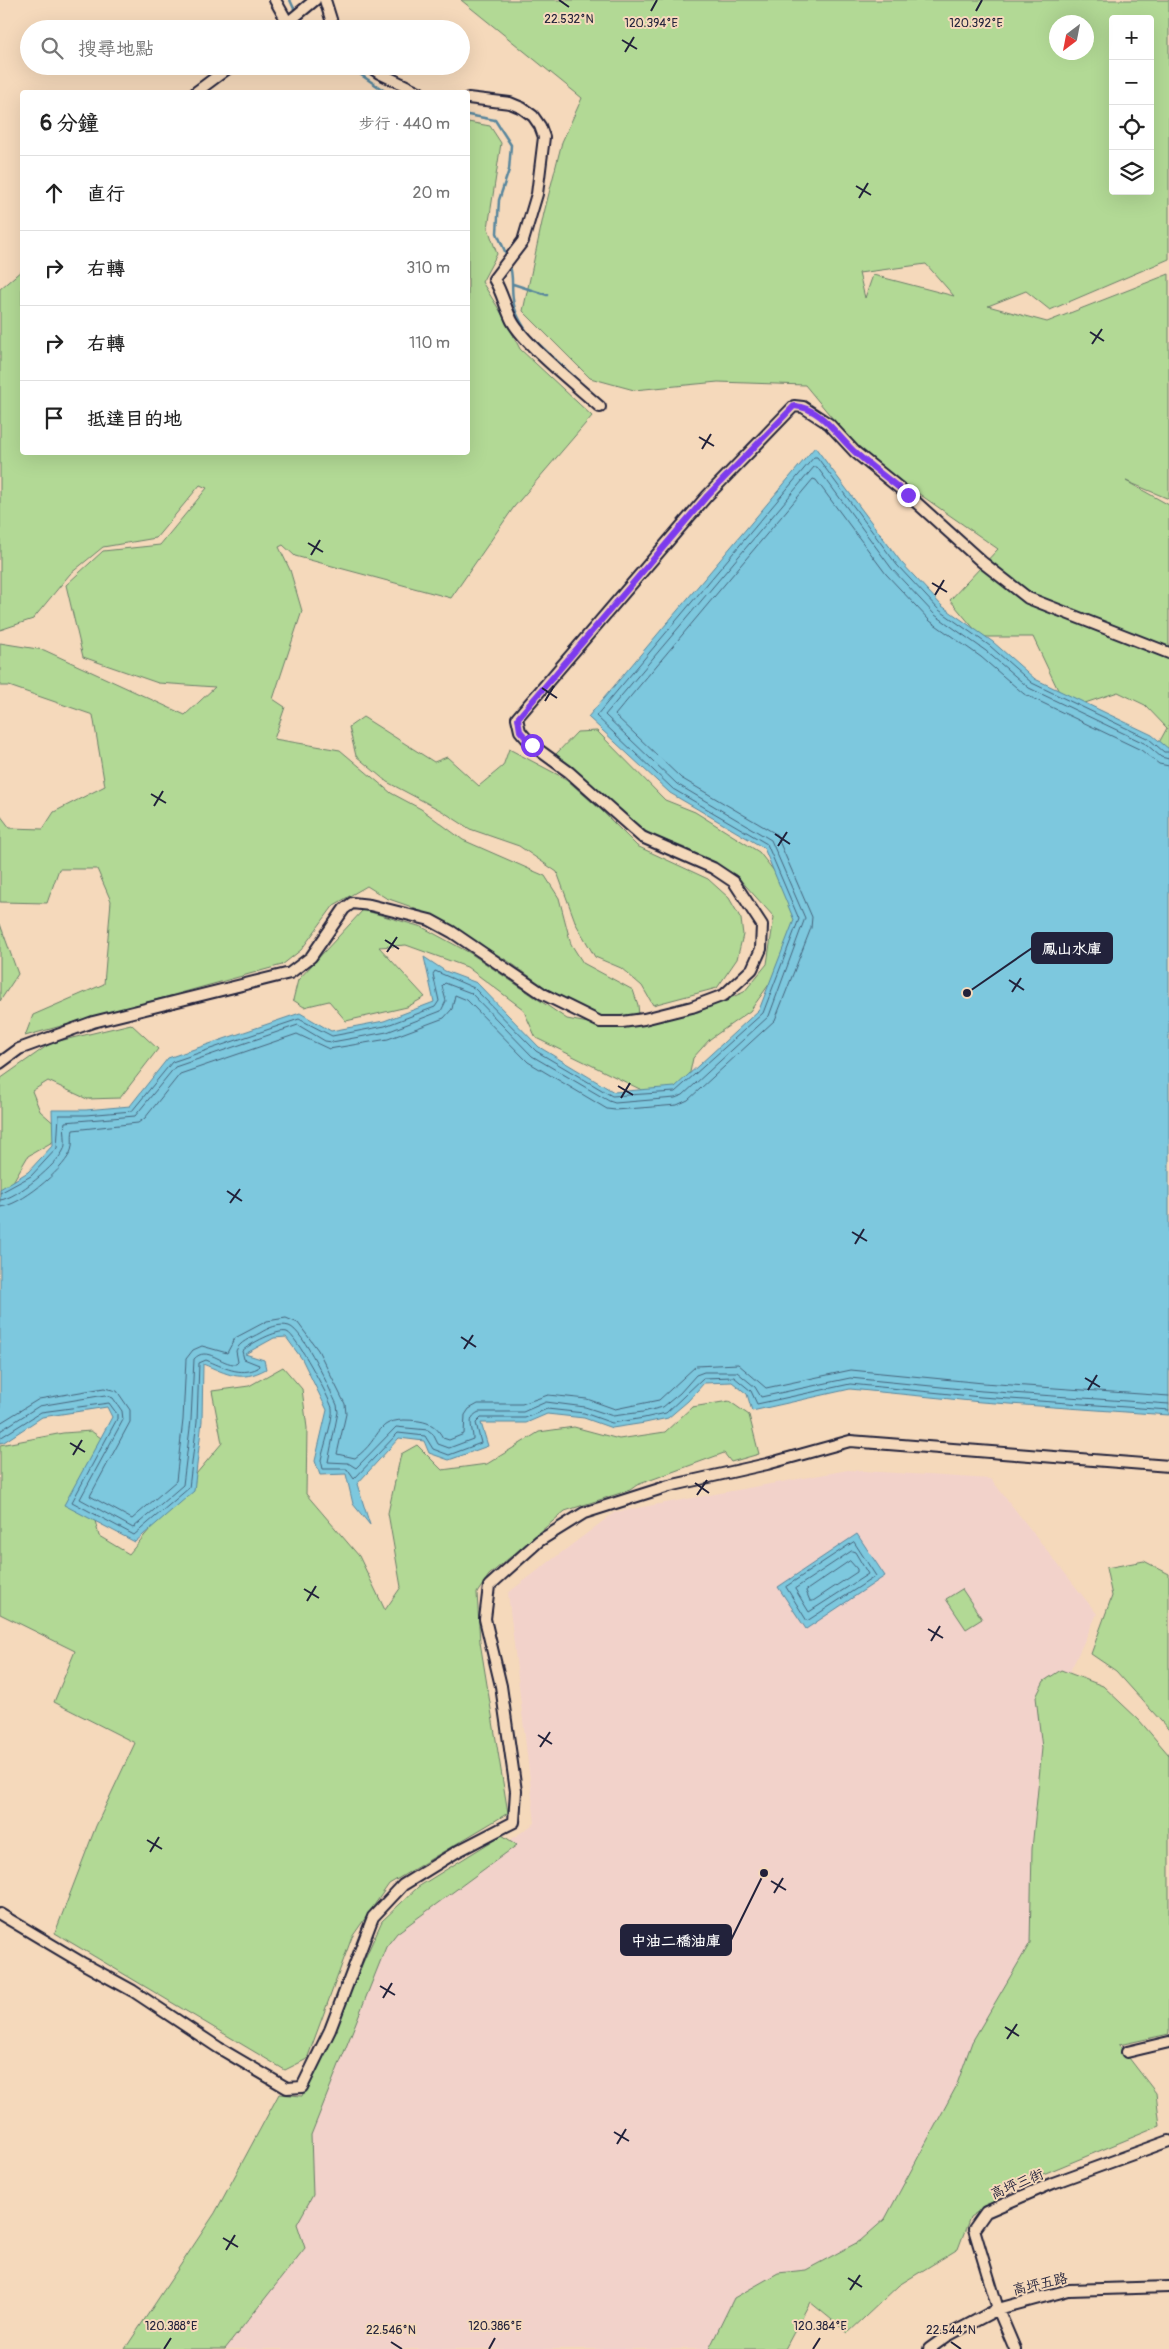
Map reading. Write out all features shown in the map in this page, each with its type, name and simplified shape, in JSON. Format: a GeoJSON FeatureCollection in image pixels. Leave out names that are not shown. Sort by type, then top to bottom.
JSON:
{"type":"FeatureCollection","features":[{"type":"Feature","properties":{"kind":"street"},"geometry":{"type":"LineString","coordinates":[[275,0],[285,20]]}},
{"type":"Feature","properties":{"kind":"street"},"geometry":{"type":"LineString","coordinates":[[325,0],[331,20]]}},
{"type":"Feature","properties":{"kind":"street"},"geometry":{"type":"LineString","coordinates":[[292,20],[314,1]]}},
{"type":"Feature","properties":{"kind":"street"},"geometry":{"type":"LineString","coordinates":[[199,90],[219,75]]}},
{"type":"Feature","properties":{"kind":"street"},"geometry":{"type":"LineString","coordinates":[[382,75],[415,90]]}},
{"type":"Feature","properties":{"kind":"street"},"geometry":{"type":"LineString","coordinates":[[470,98],[510,103],[522,108],[533,116],[540,126],[544,146],[537,194],[531,217],[523,242],[494,278],[503,295],[512,321],[535,347],[600,407]]}},
{"type":"Feature","properties":{"kind":"street"},"geometry":{"type":"LineString","coordinates":[[0,1063],[20,1049],[93,1022],[290,973],[312,957],[344,908],[352,903],[370,905],[430,920],[452,932],[543,994],[600,1022],[622,1022],[655,1016],[692,1007],[724,995],[752,969],[761,949],[762,925],[746,898],[734,882],[713,868],[642,837],[569,772],[532,745],[520,731],[518,718],[707,496],[794,406],[803,407],[829,424],[855,452],[1028,598],[1169,653]]}},
{"type":"Feature","properties":{"kind":"street"},"geometry":{"type":"LineString","coordinates":[[0,1914],[133,1991],[220,2048],[287,2088],[302,2086],[330,2030],[373,1917],[403,1885],[458,1851],[514,1822],[516,1792],[501,1686],[485,1619],[489,1586],[538,1541],[584,1513],[669,1486],[767,1464],[850,1441],[1169,1466]]}},
{"type":"Feature","properties":{"kind":"street"},"geometry":{"type":"LineString","coordinates":[[1127,2052],[1169,2042]]}},
{"type":"Feature","properties":{"kind":"street","name":"高坪三街"},"geometry":{"type":"LineString","coordinates":[[1015,2349],[998,2309],[974,2229],[986,2212],[1053,2183],[1169,2141]]}},
{"type":"Feature","properties":{"kind":"street","name":"高坪五路"},"geometry":{"type":"LineString","coordinates":[[929,2349],[947,2336],[998,2309],[1069,2290],[1169,2287]]}},
{"type":"Feature","properties":{"kind":"shaded area"},"geometry":{"type":"Polygon","coordinates":[[[848,1470],[991,1479],[1097,1614],[1053,1708],[1071,1942],[887,2242],[811,2289],[765,2349],[175,2349],[272,2224],[389,1922],[535,1823],[508,1593],[615,1512],[848,1470]]]}},
{"type":"Feature","properties":{"kind":"green space"},"geometry":{"type":"Polygon","coordinates":[[[461,0],[1169,0],[1169,259],[1050,310],[1026,291],[988,306],[1047,322],[1169,274],[1169,499],[1126,481],[1169,505],[1169,780],[1145,768],[1167,728],[1145,705],[1118,692],[1067,709],[1033,637],[981,637],[950,600],[998,549],[862,454],[805,385],[718,382],[634,390],[590,378],[523,311],[544,213],[562,142],[582,98],[461,0]],[[926,264],[859,273],[865,298],[873,275],[954,296],[926,264]]]}},
{"type":"Feature","properties":{"kind":"green space"},"geometry":{"type":"Polygon","coordinates":[[[470,122],[490,126],[501,143],[488,228],[497,254],[482,282],[505,319],[520,349],[592,416],[514,507],[451,598],[295,556],[283,545],[279,547],[290,570],[302,611],[273,699],[285,707],[274,739],[340,750],[391,793],[421,809],[463,840],[545,876],[559,898],[571,944],[583,963],[633,990],[639,1015],[602,1017],[556,995],[508,961],[446,924],[409,906],[386,898],[367,886],[334,905],[301,950],[282,965],[25,1036],[33,1015],[104,984],[111,901],[97,869],[59,869],[47,903],[0,902],[0,815],[10,828],[43,829],[54,812],[105,786],[93,715],[9,686],[0,686],[0,643],[44,650],[185,715],[215,687],[158,683],[83,657],[66,585],[103,551],[160,545],[207,488],[200,485],[156,538],[103,547],[70,574],[33,619],[0,630],[0,289],[20,272],[20,455],[470,455],[470,122]]]}},
{"type":"Feature","properties":{"kind":"green space"},"geometry":{"type":"Polygon","coordinates":[[[363,717],[434,762],[447,757],[479,786],[503,766],[509,749],[566,779],[637,846],[708,879],[729,898],[741,919],[743,935],[737,959],[717,988],[653,1005],[642,986],[621,968],[595,957],[576,924],[557,872],[519,846],[470,829],[442,811],[387,782],[356,756],[349,727],[363,717]]]}},
{"type":"Feature","properties":{"kind":"green space"},"geometry":{"type":"Polygon","coordinates":[[[597,731],[665,800],[695,812],[759,852],[797,900],[790,955],[750,1011],[710,1039],[693,1058],[686,1091],[656,1097],[536,1038],[523,1009],[467,967],[406,945],[379,947],[425,997],[407,1007],[346,1021],[329,1001],[304,1007],[293,1000],[298,980],[363,910],[422,927],[470,953],[567,1019],[615,1028],[698,1012],[744,992],[767,964],[774,917],[736,875],[685,848],[649,834],[556,754],[577,732],[597,731]]]}},
{"type":"Feature","properties":{"kind":"green space"},"geometry":{"type":"Polygon","coordinates":[[[0,924],[18,974],[0,1001],[0,924]]]}},
{"type":"Feature","properties":{"kind":"green space"},"geometry":{"type":"Polygon","coordinates":[[[131,1024],[158,1049],[120,1098],[87,1099],[48,1081],[32,1091],[40,1111],[66,1134],[28,1156],[0,1204],[0,1079],[51,1043],[131,1024]]]}},
{"type":"Feature","properties":{"kind":"green space"},"geometry":{"type":"Polygon","coordinates":[[[283,1367],[302,1389],[307,1428],[306,1494],[359,1556],[385,1610],[401,1587],[388,1513],[401,1454],[417,1445],[442,1470],[487,1464],[539,1432],[574,1427],[619,1439],[665,1432],[692,1407],[729,1401],[749,1415],[759,1454],[731,1462],[724,1453],[637,1485],[630,1490],[565,1511],[489,1575],[477,1593],[480,1642],[508,1813],[389,1884],[352,1937],[307,2059],[285,2070],[55,1933],[96,1826],[135,1743],[54,1702],[75,1651],[0,1614],[0,1445],[63,1433],[91,1431],[114,1447],[87,1490],[99,1536],[129,1554],[222,1443],[212,1391],[249,1386],[283,1367]]]}},
{"type":"Feature","properties":{"kind":"green space"},"geometry":{"type":"Polygon","coordinates":[[[1144,1561],[1169,1574],[1169,1730],[1116,1671],[1091,1654],[1112,1596],[1106,1568],[1144,1561]]]}},
{"type":"Feature","properties":{"kind":"green space"},"geometry":{"type":"Polygon","coordinates":[[[962,1589],[982,1619],[966,1629],[946,1599],[962,1589]]]}},
{"type":"Feature","properties":{"kind":"green space"},"geometry":{"type":"Polygon","coordinates":[[[1061,1670],[1103,1686],[1139,1720],[1169,1755],[1169,2034],[1119,2045],[1156,2093],[1160,2126],[1019,2184],[970,2217],[958,2249],[899,2285],[848,2333],[810,2302],[785,2349],[709,2349],[734,2298],[778,2273],[806,2270],[860,2241],[885,2219],[956,2087],[972,2042],[1030,1943],[1032,1849],[1042,1748],[1036,1697],[1044,1681],[1061,1670]]]}},
{"type":"Feature","properties":{"kind":"green space"},"geometry":{"type":"Polygon","coordinates":[[[502,1835],[517,1845],[397,1933],[386,1947],[311,2135],[313,2195],[297,2224],[305,2248],[225,2349],[125,2349],[215,2213],[279,2094],[302,2096],[382,1921],[418,1887],[502,1835]]]}},
{"type":"Feature","properties":{"kind":"water"},"geometry":{"type":"Polygon","coordinates":[[[815,447],[901,562],[942,606],[993,642],[1035,679],[1152,735],[1169,749],[1169,1415],[981,1402],[850,1389],[752,1411],[747,1394],[732,1382],[704,1383],[688,1401],[668,1418],[645,1423],[612,1428],[584,1418],[547,1414],[526,1423],[481,1423],[488,1446],[449,1460],[429,1453],[424,1441],[399,1438],[357,1484],[370,1525],[353,1504],[346,1474],[320,1475],[315,1461],[327,1410],[302,1359],[286,1337],[274,1338],[245,1354],[264,1360],[266,1369],[249,1376],[234,1376],[203,1364],[202,1421],[194,1491],[135,1542],[64,1505],[112,1417],[107,1407],[42,1417],[0,1443],[0,1189],[28,1172],[53,1145],[52,1110],[86,1110],[130,1106],[168,1058],[300,1013],[331,1031],[384,1021],[434,1002],[424,957],[445,971],[477,983],[539,1047],[614,1092],[675,1087],[759,1010],[794,920],[764,848],[670,793],[588,717],[815,447]]]}},
{"type":"Feature","properties":{"kind":"water"},"geometry":{"type":"Polygon","coordinates":[[[857,1534],[885,1576],[806,1629],[778,1587],[857,1534]]]}},
{"type":"Feature","properties":{"kind":"waterway"},"geometry":{"type":"LineString","coordinates":[[290,0],[296,13]]}},
{"type":"Feature","properties":{"kind":"waterway"},"geometry":{"type":"LineString","coordinates":[[361,75],[383,90]]}},
{"type":"Feature","properties":{"kind":"waterway"},"geometry":{"type":"LineString","coordinates":[[470,115],[495,120],[511,145],[509,170],[499,200],[497,233],[507,256]]}},
{"type":"Feature","properties":{"kind":"waterway"},"geometry":{"type":"LineString","coordinates":[[509,263],[515,309],[529,335],[599,400]]}},
{"type":"Feature","properties":{"kind":"waterway"},"geometry":{"type":"LineString","coordinates":[[513,284],[547,295]]}},
{"type":"Feature","properties":{"kind":"place","name":"鳳山水庫"},"geometry":{"type":"Point","coordinates":[967,993]}},
{"type":"Feature","properties":{"kind":"place","name":"中油二橋油庫"},"geometry":{"type":"Point","coordinates":[764,1873]}},
{"type":"Feature","properties":{"kind":"route"},"geometry":{"type":"LineString","coordinates":[[532,745],[520,731],[518,718],[707,496],[794,406],[803,407],[829,424],[855,452],[908,495]]}}]}
